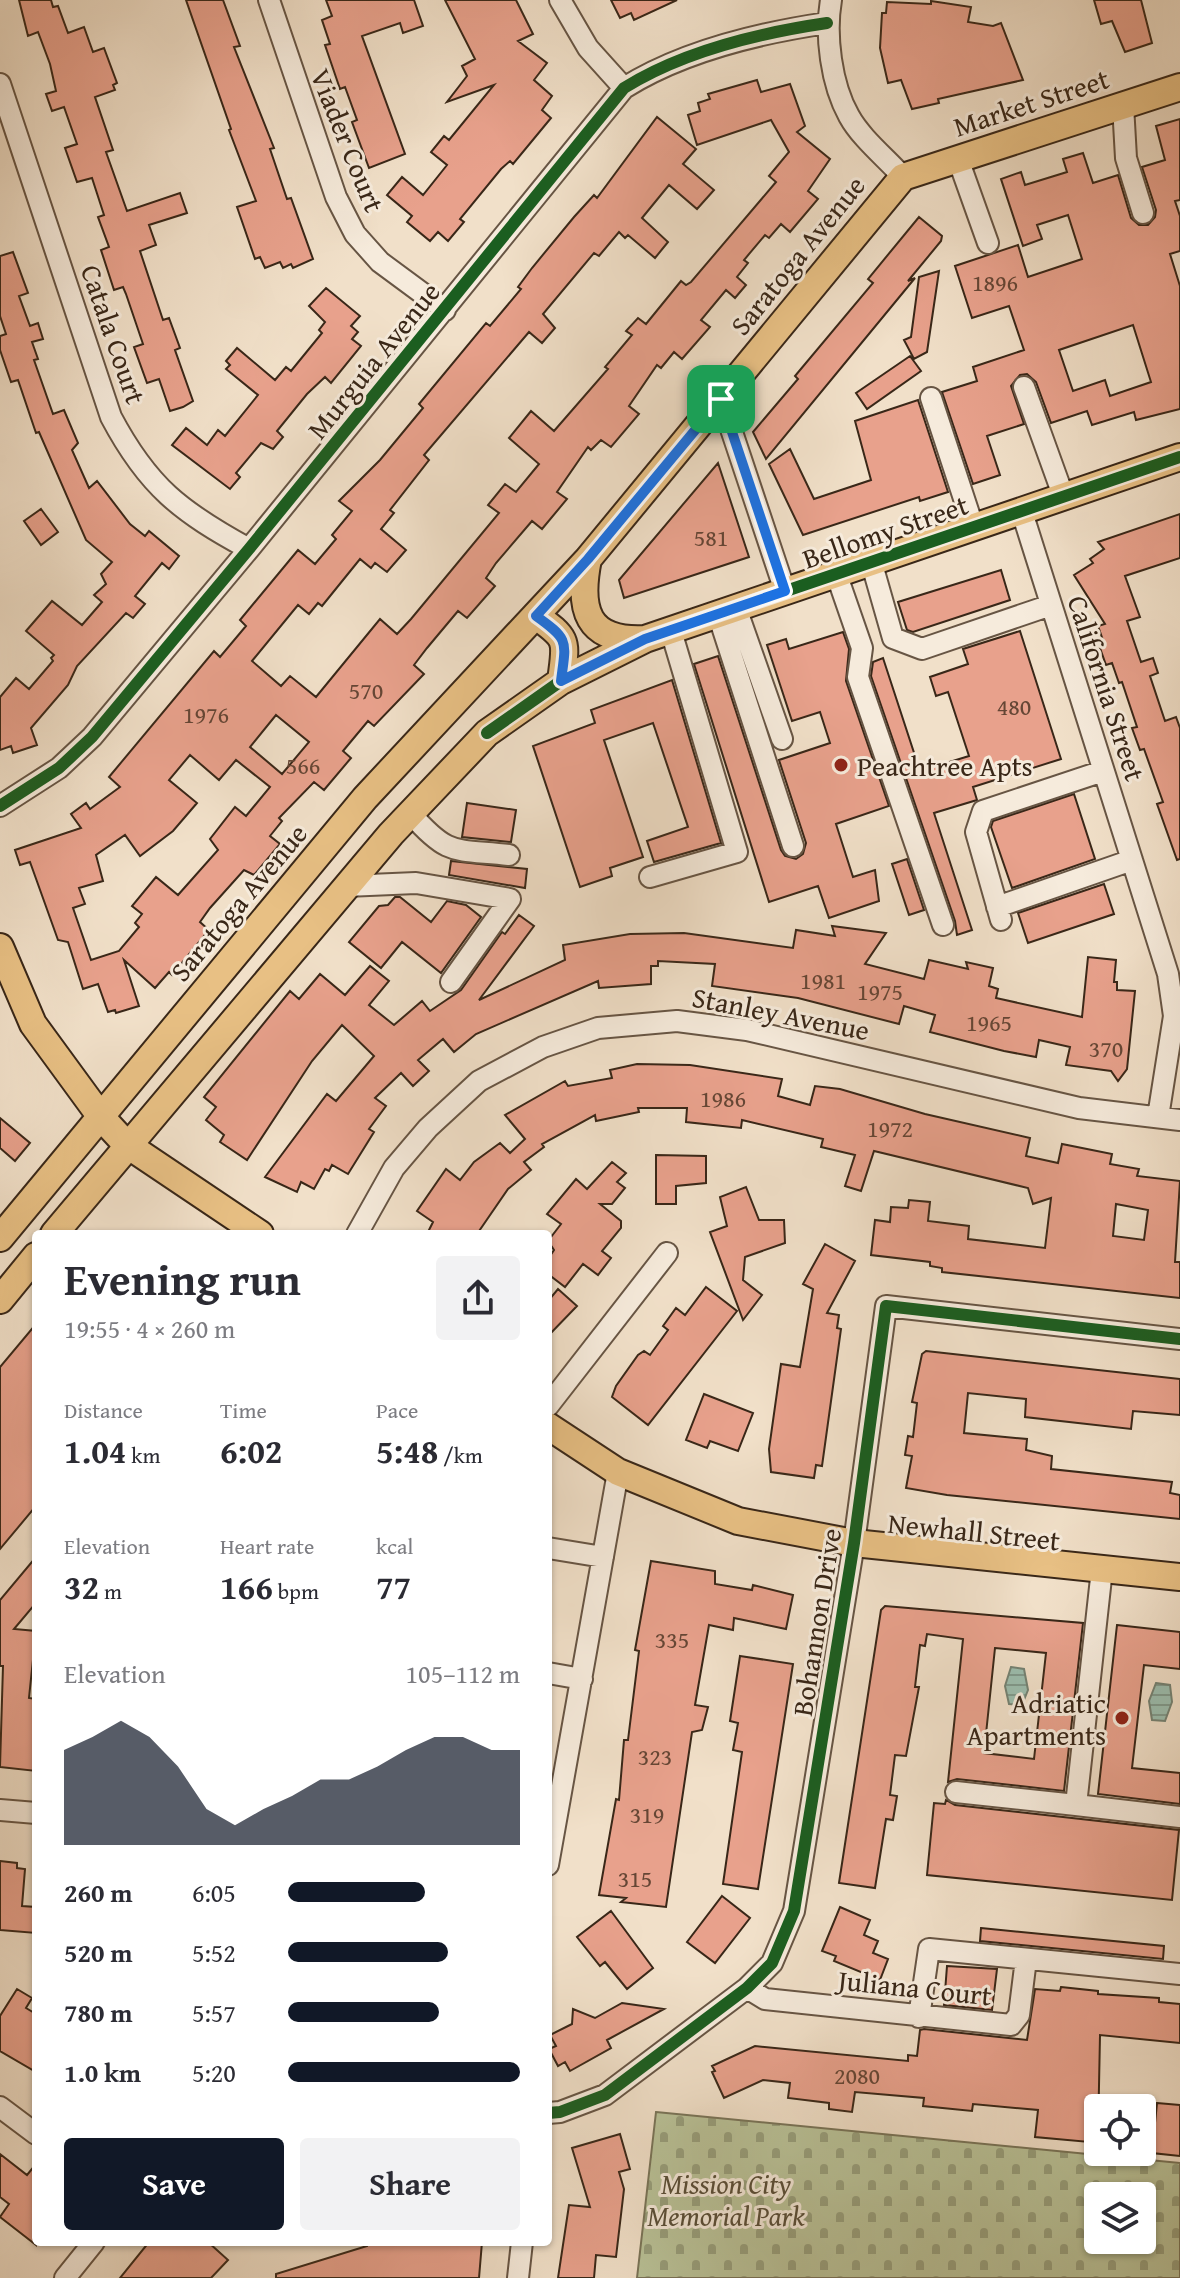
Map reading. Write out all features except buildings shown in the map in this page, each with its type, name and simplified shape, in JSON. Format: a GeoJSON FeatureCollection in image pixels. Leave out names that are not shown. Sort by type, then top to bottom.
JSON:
{"type":"FeatureCollection","features":[{"type":"Feature","properties":{"kind":"main road","name":"Market Street"},"geometry":{"type":"LineString","coordinates":[[903,177],[1180,87]]}},
{"type":"Feature","properties":{"kind":"main road","name":"Saratoga Avenue"},"geometry":{"type":"LineString","coordinates":[[0,1238],[365,798],[588,559],[903,177]]}},
{"type":"Feature","properties":{"kind":"main road","name":"Bellomy Street"},"geometry":{"type":"LineString","coordinates":[[411,814],[487,733],[561,681],[645,639],[1180,457]]}},
{"type":"Feature","properties":{"kind":"main road"},"geometry":{"type":"LineString","coordinates":[[588,559],[582,597],[586,613],[600,631],[623,641],[645,639]]}},
{"type":"Feature","properties":{"kind":"main road"},"geometry":{"type":"LineString","coordinates":[[536,616],[564,638],[567,648],[561,681]]}},
{"type":"Feature","properties":{"kind":"main road"},"geometry":{"type":"LineString","coordinates":[[57,1230],[126,1144],[411,814]]}},
{"type":"Feature","properties":{"kind":"main road"},"geometry":{"type":"LineString","coordinates":[[0,947],[33,1024],[101,1117],[126,1144],[254,1230]]}},
{"type":"Feature","properties":{"kind":"main road"},"geometry":{"type":"LineString","coordinates":[[0,1300],[32,1261]]}},
{"type":"Feature","properties":{"kind":"main road","name":"Newhall Street"},"geometry":{"type":"LineString","coordinates":[[552,1429],[618,1472],[738,1521],[854,1543],[1180,1577]]}},
{"type":"Feature","properties":{"kind":"street","name":"Viader Court"},"geometry":{"type":"LineString","coordinates":[[269,0],[336,197],[355,234],[380,262],[445,310]]}},
{"type":"Feature","properties":{"kind":"street"},"geometry":{"type":"LineString","coordinates":[[560,0],[588,48],[624,88]]}},
{"type":"Feature","properties":{"kind":"street"},"geometry":{"type":"LineString","coordinates":[[831,0],[827,23],[833,66],[849,116],[903,177]]}},
{"type":"Feature","properties":{"kind":"street","name":"Murguia Avenue"},"geometry":{"type":"LineString","coordinates":[[0,806],[59,768],[92,737],[624,88],[656,68],[784,29],[827,23]]}},
{"type":"Feature","properties":{"kind":"street","name":"Catala Court"},"geometry":{"type":"LineString","coordinates":[[0,84],[111,417],[124,441],[158,487],[192,518],[249,549]]}},
{"type":"Feature","properties":{"kind":"street"},"geometry":{"type":"LineString","coordinates":[[1123,105],[1126,158],[1143,213]]}},
{"type":"Feature","properties":{"kind":"street"},"geometry":{"type":"LineString","coordinates":[[958,159],[988,243]]}},
{"type":"Feature","properties":{"kind":"street"},"geometry":{"type":"LineString","coordinates":[[1024,387],[1063,495]]}},
{"type":"Feature","properties":{"kind":"street"},"geometry":{"type":"LineString","coordinates":[[931,398],[973,526]]}},
{"type":"Feature","properties":{"kind":"street"},"geometry":{"type":"LineString","coordinates":[[721,399],[785,591]]}},
{"type":"Feature","properties":{"kind":"street","name":"California Street"},"geometry":{"type":"LineString","coordinates":[[1021,509],[1168,974],[1174,1016],[1158,1117]]}},
{"type":"Feature","properties":{"kind":"street"},"geometry":{"type":"LineString","coordinates":[[871,561],[893,638],[922,649],[1051,605]]}},
{"type":"Feature","properties":{"kind":"street"},"geometry":{"type":"LineString","coordinates":[[836,573],[862,648],[858,677],[943,925]]}},
{"type":"Feature","properties":{"kind":"street"},"geometry":{"type":"LineString","coordinates":[[727,611],[782,739]]}},
{"type":"Feature","properties":{"kind":"street"},"geometry":{"type":"LineString","coordinates":[[727,611],[793,846]]}},
{"type":"Feature","properties":{"kind":"street"},"geometry":{"type":"LineString","coordinates":[[650,877],[737,852],[671,631]]}},
{"type":"Feature","properties":{"kind":"street"},"geometry":{"type":"LineString","coordinates":[[1103,771],[983,811],[976,832],[999,914],[1132,860]]}},
{"type":"Feature","properties":{"kind":"street"},"geometry":{"type":"LineString","coordinates":[[411,814],[437,843],[448,849],[509,855]]}},
{"type":"Feature","properties":{"kind":"street"},"geometry":{"type":"LineString","coordinates":[[346,886],[416,883],[510,899],[451,982]]}},
{"type":"Feature","properties":{"kind":"street","name":"Stanley Avenue"},"geometry":{"type":"LineString","coordinates":[[359,1230],[394,1168],[428,1128],[479,1081],[543,1047],[598,1028],[677,1021],[747,1030],[1079,1108],[1180,1120]]}},
{"type":"Feature","properties":{"kind":"street"},"geometry":{"type":"LineString","coordinates":[[552,1401],[667,1253]]}},
{"type":"Feature","properties":{"kind":"street","name":"Bohannon Drive"},"geometry":{"type":"LineString","coordinates":[[552,2113],[605,2095],[747,1988],[772,1963],[794,1911],[854,1543],[886,1306],[1180,1339]]}},
{"type":"Feature","properties":{"kind":"street"},"geometry":{"type":"LineString","coordinates":[[552,1848],[618,1472]]}},
{"type":"Feature","properties":{"kind":"street"},"geometry":{"type":"LineString","coordinates":[[552,1549],[603,1557]]}},
{"type":"Feature","properties":{"kind":"street"},"geometry":{"type":"LineString","coordinates":[[1076,1805],[1102,1569]]}},
{"type":"Feature","properties":{"kind":"street"},"geometry":{"type":"LineString","coordinates":[[552,1674],[582,1679]]}},
{"type":"Feature","properties":{"kind":"street"},"geometry":{"type":"LineString","coordinates":[[956,1792],[1180,1817]]}},
{"type":"Feature","properties":{"kind":"street"},"geometry":{"type":"LineString","coordinates":[[0,1810],[32,1813]]}},
{"type":"Feature","properties":{"kind":"street"},"geometry":{"type":"LineString","coordinates":[[919,2017],[929,1949],[1180,1974]]}},
{"type":"Feature","properties":{"kind":"street","name":"Juliana Court"},"geometry":{"type":"LineString","coordinates":[[747,1988],[765,1999],[1011,2025],[1019,2015],[1026,1959]]}},
{"type":"Feature","properties":{"kind":"street"},"geometry":{"type":"LineString","coordinates":[[0,2107],[32,2131]]}},
{"type":"Feature","properties":{"kind":"street"},"geometry":{"type":"LineString","coordinates":[[65,2278],[91,2246]]}},
{"type":"Feature","properties":{"kind":"street"},"geometry":{"type":"LineString","coordinates":[[518,2278],[522,2246]]}},
{"type":"Feature","properties":{"kind":"green space","name":"Mission City Memorial Park"},"geometry":{"type":"Polygon","coordinates":[[[656,2112],[1084,2154],[1084,2166],[1156,2166],[1156,2161],[1180,2163],[1180,2278],[637,2278],[656,2112]]]}},
{"type":"Feature","properties":{"kind":"shaded area"},"geometry":{"type":"Polygon","coordinates":[[[1011,1667],[1024,1669],[1028,1690],[1022,1705],[1009,1704],[1005,1686],[1011,1667]]]}},
{"type":"Feature","properties":{"kind":"shaded area"},"geometry":{"type":"Polygon","coordinates":[[[1156,1683],[1170,1685],[1172,1702],[1165,1721],[1152,1720],[1149,1701],[1156,1683]]]}},
{"type":"Feature","properties":{"kind":"cycle path"},"geometry":{"type":"LineString","coordinates":[[0,806],[59,768],[92,737],[624,88],[671,64],[722,45],[827,23]]}},
{"type":"Feature","properties":{"kind":"cycle path"},"geometry":{"type":"LineString","coordinates":[[487,733],[561,681],[645,639],[1180,457]]}},
{"type":"Feature","properties":{"kind":"cycle path"},"geometry":{"type":"LineString","coordinates":[[552,2113],[605,2095],[747,1988],[772,1963],[794,1911],[854,1543],[886,1306],[1180,1339]]}},
{"type":"Feature","properties":{"kind":"place","name":"Peachtree Apts"},"geometry":{"type":"Point","coordinates":[841,765]}},
{"type":"Feature","properties":{"kind":"place","name":"Adriatic Apartments"},"geometry":{"type":"Point","coordinates":[1122,1718]}},
{"type":"Feature","properties":{"kind":"route"},"geometry":{"type":"LineString","coordinates":[[721,399],[785,591],[645,639],[561,681],[567,648],[564,638],[536,616],[588,559],[721,399]]}}]}
